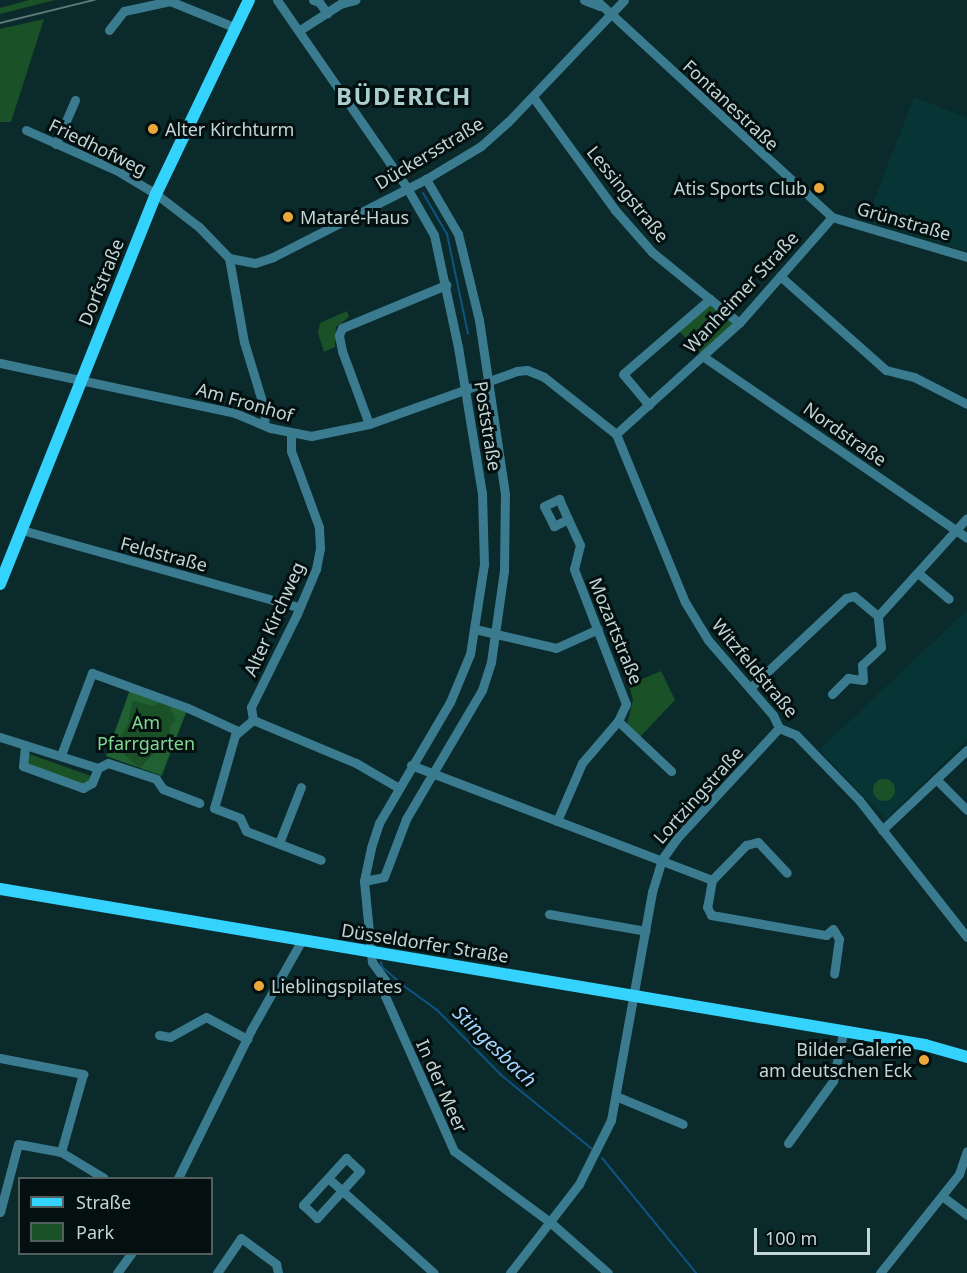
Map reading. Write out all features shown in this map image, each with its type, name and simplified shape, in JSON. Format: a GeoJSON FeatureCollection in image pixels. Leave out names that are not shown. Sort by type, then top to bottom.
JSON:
{"type":"FeatureCollection","features":[{"type":"Feature","properties":{"kind":"main road","name":"Dorfstraße"},"geometry":{"type":"LineString","coordinates":[[0,584],[156,194],[234,27],[249,0]]}},
{"type":"Feature","properties":{"kind":"main road","name":"Düsseldorfer Straße"},"geometry":{"type":"LineString","coordinates":[[0,889],[909,1043],[967,1058]]}},
{"type":"Feature","properties":{"kind":"street"},"geometry":{"type":"LineString","coordinates":[[313,0],[327,13]]}},
{"type":"Feature","properties":{"kind":"street"},"geometry":{"type":"LineString","coordinates":[[300,30],[327,13],[355,0]]}},
{"type":"Feature","properties":{"kind":"street"},"geometry":{"type":"LineString","coordinates":[[584,0],[598,3]]}},
{"type":"Feature","properties":{"kind":"street","name":"Dückersstraße"},"geometry":{"type":"LineString","coordinates":[[229,258],[255,263],[273,257],[426,178],[481,146],[624,0]]}},
{"type":"Feature","properties":{"kind":"street"},"geometry":{"type":"LineString","coordinates":[[109,30],[124,11],[170,1],[234,27]]}},
{"type":"Feature","properties":{"kind":"street","name":"Poststraße"},"geometry":{"type":"LineString","coordinates":[[280,1],[407,188],[434,235],[466,389],[482,507],[484,564],[476,629],[461,680],[379,823],[364,881],[371,953]]}},
{"type":"Feature","properties":{"kind":"street","name":"Fontanestraße"},"geometry":{"type":"LineString","coordinates":[[598,3],[832,217]]}},
{"type":"Feature","properties":{"kind":"street","name":"Lessingstraße"},"geometry":{"type":"LineString","coordinates":[[532,96],[615,210],[652,252],[739,323]]}},
{"type":"Feature","properties":{"kind":"street"},"geometry":{"type":"LineString","coordinates":[[56,144],[75,100]]}},
{"type":"Feature","properties":{"kind":"street","name":"Friedhofweg"},"geometry":{"type":"LineString","coordinates":[[26,130],[116,170],[156,194]]}},
{"type":"Feature","properties":{"kind":"street","name":"Poststraße"},"geometry":{"type":"LineString","coordinates":[[364,881],[384,877],[406,819],[482,690],[497,633],[504,572],[505,494],[489,380],[466,258],[442,202],[426,178]]}},
{"type":"Feature","properties":{"kind":"street"},"geometry":{"type":"LineString","coordinates":[[156,194],[199,227],[229,258],[244,342],[265,411],[264,425]]}},
{"type":"Feature","properties":{"kind":"street","name":"Grünstraße"},"geometry":{"type":"LineString","coordinates":[[832,217],[967,256]]}},
{"type":"Feature","properties":{"kind":"street","name":"Wanheimer Straße"},"geometry":{"type":"LineString","coordinates":[[616,434],[739,323],[832,217]]}},
{"type":"Feature","properties":{"kind":"street"},"geometry":{"type":"LineString","coordinates":[[780,276],[886,370],[914,377],[967,404]]}},
{"type":"Feature","properties":{"kind":"street"},"geometry":{"type":"LineString","coordinates":[[369,424],[342,351],[339,335],[342,328],[446,285]]}},
{"type":"Feature","properties":{"kind":"street"},"geometry":{"type":"LineString","coordinates":[[649,405],[623,374],[710,299]]}},
{"type":"Feature","properties":{"kind":"street","name":"Nordstraße"},"geometry":{"type":"LineString","coordinates":[[704,357],[967,538]]}},
{"type":"Feature","properties":{"kind":"street","name":"Am Fronhof"},"geometry":{"type":"LineString","coordinates":[[0,363],[235,413],[291,433],[328,435],[369,424],[466,389]]}},
{"type":"Feature","properties":{"kind":"street","name":"Witzfeldstraße"},"geometry":{"type":"LineString","coordinates":[[466,389],[517,371],[536,372],[616,434],[685,602],[708,640],[773,715],[779,728],[796,735],[859,800],[967,937]]}},
{"type":"Feature","properties":{"kind":"street","name":"Alter Kirchweg"},"geometry":{"type":"LineString","coordinates":[[253,720],[251,707],[316,569],[319,527],[291,451],[291,433]]}},
{"type":"Feature","properties":{"kind":"street"},"geometry":{"type":"LineString","coordinates":[[878,616],[967,518]]}},
{"type":"Feature","properties":{"kind":"street","name":"Mozartstraße"},"geometry":{"type":"LineString","coordinates":[[557,820],[582,763],[618,721],[626,704],[625,692],[574,569],[580,545],[568,519]]}},
{"type":"Feature","properties":{"kind":"street","name":"Feldstraße"},"geometry":{"type":"LineString","coordinates":[[22,530],[298,607]]}},
{"type":"Feature","properties":{"kind":"street"},"geometry":{"type":"LineString","coordinates":[[918,573],[949,599]]}},
{"type":"Feature","properties":{"kind":"street"},"geometry":{"type":"LineString","coordinates":[[750,688],[846,598],[854,596],[878,616],[881,647],[862,665],[862,680],[849,678],[832,693]]}},
{"type":"Feature","properties":{"kind":"street"},"geometry":{"type":"LineString","coordinates":[[476,629],[556,648],[598,629]]}},
{"type":"Feature","properties":{"kind":"street"},"geometry":{"type":"LineString","coordinates":[[60,755],[92,673],[188,708],[238,731]]}},
{"type":"Feature","properties":{"kind":"street"},"geometry":{"type":"LineString","coordinates":[[321,860],[246,831],[240,818],[214,808],[222,788],[222,770],[238,731],[253,720],[356,763],[398,787]]}},
{"type":"Feature","properties":{"kind":"street"},"geometry":{"type":"LineString","coordinates":[[618,721],[671,771]]}},
{"type":"Feature","properties":{"kind":"street","name":"Lortzingstraße"},"geometry":{"type":"LineString","coordinates":[[510,1273],[592,1163],[618,1097],[646,931],[662,859],[678,837],[779,728]]}},
{"type":"Feature","properties":{"kind":"street"},"geometry":{"type":"LineString","coordinates":[[0,737],[25,747],[60,755],[98,768]]}},
{"type":"Feature","properties":{"kind":"street"},"geometry":{"type":"LineString","coordinates":[[25,747],[23,766],[83,788],[92,783],[98,768],[108,763],[156,779],[163,789],[200,803]]}},
{"type":"Feature","properties":{"kind":"street"},"geometry":{"type":"LineString","coordinates":[[882,830],[967,750]]}},
{"type":"Feature","properties":{"kind":"street"},"geometry":{"type":"LineString","coordinates":[[411,765],[712,880]]}},
{"type":"Feature","properties":{"kind":"street"},"geometry":{"type":"LineString","coordinates":[[936,779],[967,810]]}},
{"type":"Feature","properties":{"kind":"street"},"geometry":{"type":"LineString","coordinates":[[279,843],[301,787]]}},
{"type":"Feature","properties":{"kind":"street"},"geometry":{"type":"LineString","coordinates":[[787,873],[758,842],[746,845],[712,880],[707,907],[711,915],[826,935],[833,929],[839,939],[834,974]]}},
{"type":"Feature","properties":{"kind":"street"},"geometry":{"type":"LineString","coordinates":[[549,914],[646,931]]}},
{"type":"Feature","properties":{"kind":"street"},"geometry":{"type":"LineString","coordinates":[[179,1177],[247,1038],[302,940]]}},
{"type":"Feature","properties":{"kind":"street","name":"In der Meer"},"geometry":{"type":"LineString","coordinates":[[371,953],[385,981],[385,996],[454,1151],[550,1222],[608,1273]]}},
{"type":"Feature","properties":{"kind":"street"},"geometry":{"type":"LineString","coordinates":[[159,1035],[170,1037],[206,1017],[247,1038]]}},
{"type":"Feature","properties":{"kind":"street"},"geometry":{"type":"LineString","coordinates":[[788,1143],[833,1081],[843,1033]]}},
{"type":"Feature","properties":{"kind":"street"},"geometry":{"type":"LineString","coordinates":[[0,1058],[83,1074],[61,1152]]}},
{"type":"Feature","properties":{"kind":"street"},"geometry":{"type":"LineString","coordinates":[[618,1097],[666,1120],[683,1124]]}},
{"type":"Feature","properties":{"kind":"street"},"geometry":{"type":"LineString","coordinates":[[0,1212],[18,1144],[61,1152],[101,1177]]}},
{"type":"Feature","properties":{"kind":"street"},"geometry":{"type":"LineString","coordinates":[[880,1273],[921,1218],[942,1196],[958,1174],[967,1151]]}},
{"type":"Feature","properties":{"kind":"street"},"geometry":{"type":"LineString","coordinates":[[346,1158],[360,1171],[317,1218],[303,1205],[328,1178],[346,1158]]}},
{"type":"Feature","properties":{"kind":"street"},"geometry":{"type":"LineString","coordinates":[[328,1178],[434,1273]]}},
{"type":"Feature","properties":{"kind":"street"},"geometry":{"type":"LineString","coordinates":[[942,1196],[967,1215]]}},
{"type":"Feature","properties":{"kind":"street"},"geometry":{"type":"LineString","coordinates":[[218,1273],[237,1240],[245,1238],[276,1264],[278,1273]]}},
{"type":"Feature","properties":{"kind":"street"},"geometry":{"type":"LineString","coordinates":[[117,1273],[130,1255]]}},
{"type":"Feature","properties":{"kind":"shaded area"},"geometry":{"type":"Polygon","coordinates":[[[914,97],[967,118],[967,251],[866,221],[914,97]]]}},
{"type":"Feature","properties":{"kind":"shaded area"},"geometry":{"type":"Polygon","coordinates":[[[967,610],[967,740],[886,819],[819,750],[967,610]]]}},
{"type":"Feature","properties":{"kind":"green space"},"geometry":{"type":"Polygon","coordinates":[[[29,0],[55,0],[0,14],[0,8],[29,0]]]}},
{"type":"Feature","properties":{"kind":"green space"},"geometry":{"type":"Polygon","coordinates":[[[44,19],[11,122],[0,122],[0,29],[44,19]]]}},
{"type":"Feature","properties":{"kind":"green space"},"geometry":{"type":"Polygon","coordinates":[[[710,303],[733,323],[702,355],[678,330],[710,303]]]}},
{"type":"Feature","properties":{"kind":"green space"},"geometry":{"type":"Polygon","coordinates":[[[347,311],[349,317],[336,327],[335,347],[324,352],[318,333],[320,323],[347,311]]]}},
{"type":"Feature","properties":{"kind":"green space"},"geometry":{"type":"Polygon","coordinates":[[[661,671],[675,700],[640,737],[627,724],[633,700],[629,685],[661,671]]]}},
{"type":"Feature","properties":{"kind":"green space","name":"Am Pfarrgarten"},"geometry":{"type":"Polygon","coordinates":[[[130,690],[187,710],[162,776],[106,756],[130,690]]]}},
{"type":"Feature","properties":{"kind":"green space"},"geometry":{"type":"Polygon","coordinates":[[[130,690],[162,701],[154,706],[133,701],[128,724],[115,746],[138,767],[106,756],[130,690]]]}},
{"type":"Feature","properties":{"kind":"green space"},"geometry":{"type":"Polygon","coordinates":[[[168,704],[187,710],[161,775],[140,768],[170,737],[170,726],[176,720],[168,704]]]}},
{"type":"Feature","properties":{"kind":"green space"},"geometry":{"type":"Polygon","coordinates":[[[29,754],[91,776],[89,782],[84,785],[26,764],[29,754]]]}},
{"type":"Feature","properties":{"kind":"green space"},"geometry":{"type":"Polygon","coordinates":[[[884,779],[892,782],[895,790],[892,798],[884,801],[876,798],[873,790],[876,782],[884,779]]]}},
{"type":"Feature","properties":{"kind":"waterway","name":"Stingesbach"},"geometry":{"type":"LineString","coordinates":[[423,193],[447,234],[468,334]]}},
{"type":"Feature","properties":{"kind":"waterway","name":"Stingesbach"},"geometry":{"type":"LineString","coordinates":[[381,962],[382,967],[404,986],[437,1010],[501,1075],[592,1149]]}},
{"type":"Feature","properties":{"kind":"waterway","name":"Stingesbach"},"geometry":{"type":"LineString","coordinates":[[602,1158],[696,1273]]}},
{"type":"Feature","properties":{"kind":"tram line"},"geometry":{"type":"LineString","coordinates":[[0,23],[94,0]]}},
{"type":"Feature","properties":{"kind":"place","name":"Alter Kirchturm"},"geometry":{"type":"Point","coordinates":[153,129]}},
{"type":"Feature","properties":{"kind":"place","name":"Atis Sports Club"},"geometry":{"type":"Point","coordinates":[819,188]}},
{"type":"Feature","properties":{"kind":"place","name":"Mataré-Haus"},"geometry":{"type":"Point","coordinates":[288,217]}},
{"type":"Feature","properties":{"kind":"place","name":"Lieblingspilates"},"geometry":{"type":"Point","coordinates":[259,986]}},
{"type":"Feature","properties":{"kind":"place","name":"Bilder-Galerie am deutschen Eck"},"geometry":{"type":"Point","coordinates":[924,1060]}},
{"type":"Feature","properties":{"kind":"district","name":"BÜDERICH"},"geometry":{"type":"Point","coordinates":[404,96]}}]}
